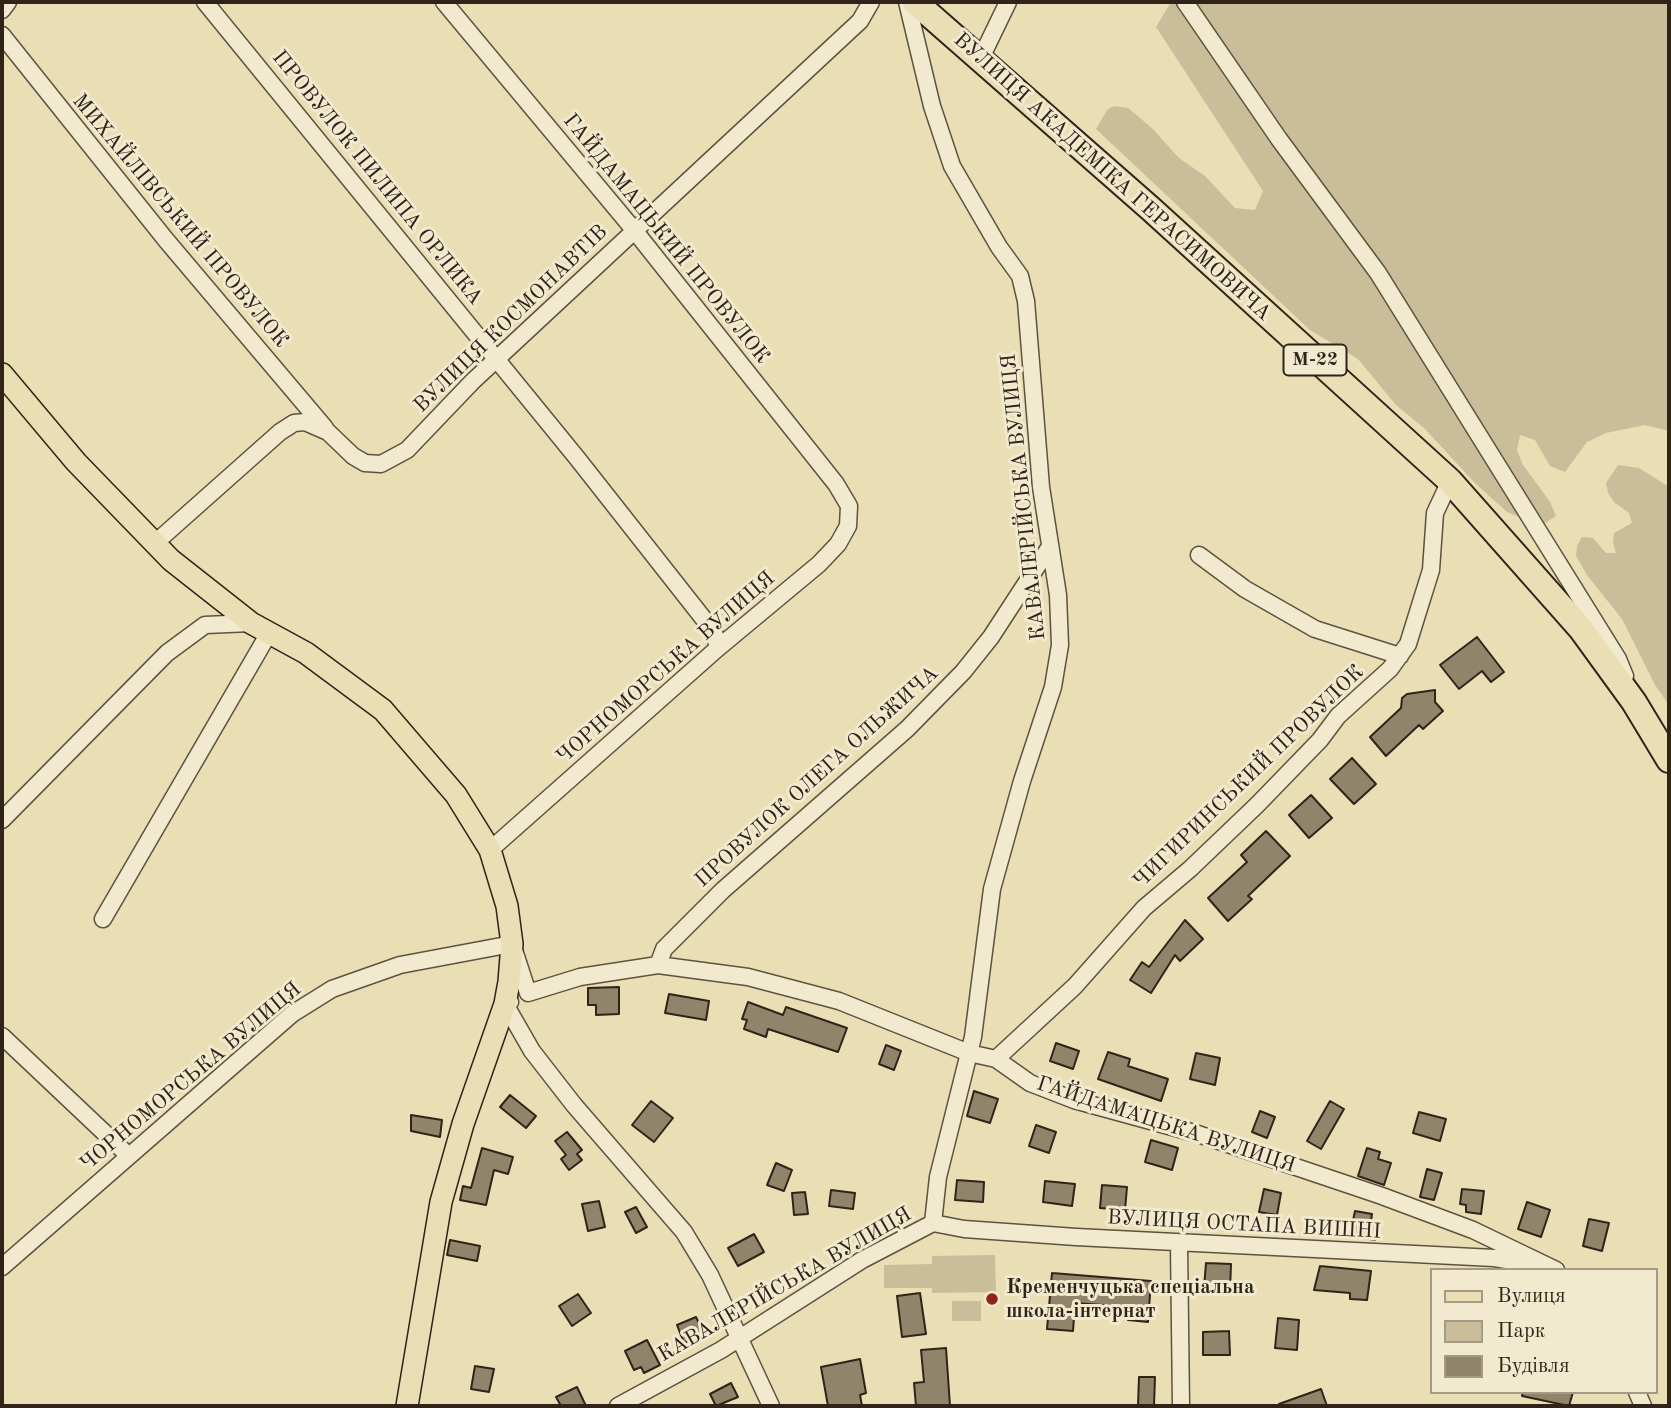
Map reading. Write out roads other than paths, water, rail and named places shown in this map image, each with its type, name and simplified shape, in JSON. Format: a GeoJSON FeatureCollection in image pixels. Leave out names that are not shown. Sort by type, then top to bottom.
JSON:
{"type":"FeatureCollection","features":[{"type":"Feature","properties":{"kind":"highway","name":"ВУЛИЦЯ АКАДЕМІКА ГЕРАСИМОВИЧА"},"geometry":{"type":"LineString","coordinates":[[915,2],[981,58],[1450,481],[1581,629],[1634,702],[1669,760]]}},
{"type":"Feature","properties":{"kind":"main road"},"geometry":{"type":"LineString","coordinates":[[2,374],[76,462],[153,544],[260,627],[306,653],[383,710],[456,795],[490,850],[507,906],[512,944],[505,1004],[463,1124],[441,1202],[407,1406]]}},
{"type":"Feature","properties":{"kind":"street"},"geometry":{"type":"LineString","coordinates":[[2,10],[8,2]]}},
{"type":"Feature","properties":{"kind":"street","name":"ПРОВУЛОК ПИЛИПА ОРЛИКА"},"geometry":{"type":"LineString","coordinates":[[205,2],[499,359],[714,632],[718,648]]}},
{"type":"Feature","properties":{"kind":"street","name":"ГАЙДАМАЦЬКИЙ ПРОВУЛОК"},"geometry":{"type":"LineString","coordinates":[[444,2],[634,230],[836,484],[849,506]]}},
{"type":"Feature","properties":{"kind":"street","name":"ВУЛИЦЯ КОСМОНАВТІВ"},"geometry":{"type":"LineString","coordinates":[[153,544],[280,432],[295,424],[305,422],[328,432],[353,456],[365,463],[381,464],[407,450],[634,230],[860,21],[871,2]]}},
{"type":"Feature","properties":{"kind":"street","name":"КАВАЛЕРІЙСЬКА ВУЛИЦЯ"},"geometry":{"type":"LineString","coordinates":[[618,1406],[740,1337],[862,1260],[933,1223],[939,1177],[958,1086],[969,1052],[992,890],[1022,781],[1053,687],[1060,645],[1058,595],[1049,548],[1026,301],[1020,276],[999,247],[952,166],[932,106],[907,2]]}},
{"type":"Feature","properties":{"kind":"street"},"geometry":{"type":"LineString","coordinates":[[981,58],[1008,2]]}},
{"type":"Feature","properties":{"kind":"street"},"geometry":{"type":"LineString","coordinates":[[1185,2],[1279,139],[1378,273],[1618,659],[1634,702]]}},
{"type":"Feature","properties":{"kind":"street","name":"МИХАЙЛІВСЬКИЙ ПРОВУЛОК"},"geometry":{"type":"LineString","coordinates":[[2,36],[166,240],[328,432]]}},
{"type":"Feature","properties":{"kind":"street","name":"ЧИГИРИНСЬКИЙ ПРОВУЛОК"},"geometry":{"type":"LineString","coordinates":[[996,1059],[1075,986],[1144,908],[1190,869],[1257,805],[1320,740],[1338,716],[1372,687],[1400,656],[1408,644],[1431,570],[1435,513],[1450,481]]}},
{"type":"Feature","properties":{"kind":"street","name":"ЧОРНОМОРСЬКА ВУЛИЦЯ"},"geometry":{"type":"LineString","coordinates":[[490,850],[838,544],[848,526],[849,506]]}},
{"type":"Feature","properties":{"kind":"street","name":"ПРОВУЛОК ОЛЕГА ОЛЬЖИЧА"},"geometry":{"type":"LineString","coordinates":[[657,965],[664,949],[723,890],[907,729],[963,673],[991,637],[1049,548]]}},
{"type":"Feature","properties":{"kind":"street"},"geometry":{"type":"LineString","coordinates":[[1199,555],[1245,589],[1315,629],[1400,656]]}},
{"type":"Feature","properties":{"kind":"street"},"geometry":{"type":"LineString","coordinates":[[2,820],[167,653],[205,625],[260,627],[103,919]]}},
{"type":"Feature","properties":{"kind":"street"},"geometry":{"type":"LineString","coordinates":[[512,944],[528,993]]}},
{"type":"Feature","properties":{"kind":"street","name":"ЧОРНОМОРСЬКА ВУЛИЦЯ"},"geometry":{"type":"LineString","coordinates":[[2,1267],[292,1014],[332,989],[400,965],[512,944]]}},
{"type":"Feature","properties":{"kind":"street","name":"ГАЙДАМАЦЬКА ВУЛИЦЯ"},"geometry":{"type":"LineString","coordinates":[[505,1004],[528,993],[580,977],[657,965],[748,977],[839,1001],[969,1052],[996,1059],[1030,1083],[1074,1100],[1198,1134],[1382,1196],[1473,1230],[1552,1268]]}},
{"type":"Feature","properties":{"kind":"street"},"geometry":{"type":"LineString","coordinates":[[505,1004],[532,1051],[574,1105],[684,1232],[710,1275],[771,1406]]}},
{"type":"Feature","properties":{"kind":"street"},"geometry":{"type":"LineString","coordinates":[[2,1036],[129,1156]]}},
{"type":"Feature","properties":{"kind":"street","name":"ВУЛИЦЯ ОСТАПА ВИШНІ"},"geometry":{"type":"LineString","coordinates":[[933,1223],[964,1229],[1179,1244],[1494,1258],[1549,1268]]}},
{"type":"Feature","properties":{"kind":"street"},"geometry":{"type":"LineString","coordinates":[[1179,1244],[1181,1406]]}},
{"type":"Feature","properties":{"kind":"place","name":"Кременчуцька спеціальна школа-інтернат"},"geometry":{"type":"Point","coordinates":[992,1299]}}]}
